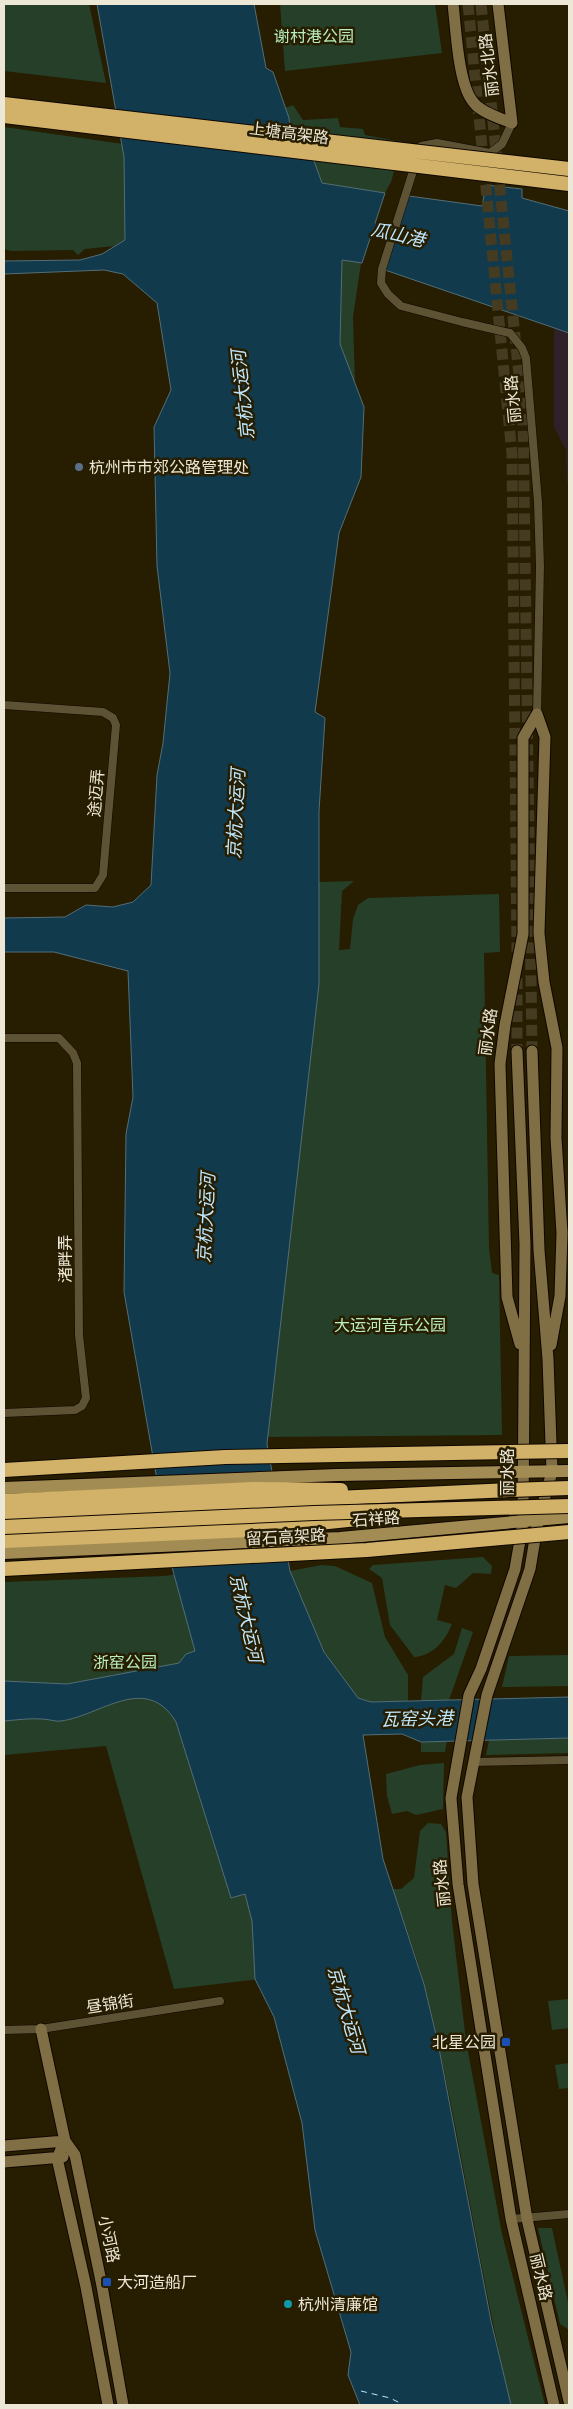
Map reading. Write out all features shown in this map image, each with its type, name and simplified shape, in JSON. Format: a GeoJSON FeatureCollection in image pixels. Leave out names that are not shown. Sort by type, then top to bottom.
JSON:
{"type":"FeatureCollection","features":[{"type":"Feature","properties":{"kind":"highway","name":"上塘高架路"},"geometry":{"type":"LineString","coordinates":[[4,104],[569,169]]}},
{"type":"Feature","properties":{"kind":"highway","name":"上塘高架路"},"geometry":{"type":"LineString","coordinates":[[4,116],[569,184]]}},
{"type":"Feature","properties":{"kind":"highway"},"geometry":{"type":"LineString","coordinates":[[4,1470],[225,1457],[569,1451]]}},
{"type":"Feature","properties":{"kind":"highway"},"geometry":{"type":"LineString","coordinates":[[4,1514],[569,1488]]}},
{"type":"Feature","properties":{"kind":"highway"},"geometry":{"type":"LineString","coordinates":[[4,1501],[253,1489],[435,1494]]}},
{"type":"Feature","properties":{"kind":"highway","name":"留石高架路"},"geometry":{"type":"LineString","coordinates":[[4,1527],[314,1513],[416,1512],[569,1506]]}},
{"type":"Feature","properties":{"kind":"highway"},"geometry":{"type":"LineString","coordinates":[[4,1541],[250,1530],[344,1522],[416,1512]]}},
{"type":"Feature","properties":{"kind":"highway","name":"留石高架路"},"geometry":{"type":"LineString","coordinates":[[4,1569],[367,1550],[569,1532]]}},
{"type":"Feature","properties":{"kind":"main road","name":"丽水北路"},"geometry":{"type":"LineString","coordinates":[[453,4],[464,85],[474,104],[494,116],[512,123],[498,4]]}},
{"type":"Feature","properties":{"kind":"main road","name":"丽水路"},"geometry":{"type":"LineString","coordinates":[[524,1358],[507,1297],[500,1064],[505,1024],[523,934],[523,738],[536,714]]}},
{"type":"Feature","properties":{"kind":"main road","name":"丽水路"},"geometry":{"type":"LineString","coordinates":[[536,714],[545,737],[539,932],[544,982],[557,1048],[556,1138],[562,1233],[560,1296],[548,1359]]}},
{"type":"Feature","properties":{"kind":"main road","name":"丽水路"},"geometry":{"type":"LineString","coordinates":[[517,1051],[525,1244],[523,1523],[515,1569],[469,1695],[451,1798],[458,1884],[511,2219],[554,2405]]}},
{"type":"Feature","properties":{"kind":"main road","name":"丽水路"},"geometry":{"type":"LineString","coordinates":[[532,1051],[539,1250],[548,1359],[552,1472],[538,1521],[530,1569],[487,1695],[476,1743],[467,1797],[474,1884],[527,2219],[569,2401]]}},
{"type":"Feature","properties":{"kind":"main road"},"geometry":{"type":"LineString","coordinates":[[4,1488],[337,1475],[569,1471]]}},
{"type":"Feature","properties":{"kind":"main road","name":"石祥路"},"geometry":{"type":"LineString","coordinates":[[4,1553],[410,1533],[569,1517]]}},
{"type":"Feature","properties":{"kind":"main road","name":"小河路"},"geometry":{"type":"LineString","coordinates":[[41,2028],[65,2141],[75,2155],[102,2286],[123,2405]]}},
{"type":"Feature","properties":{"kind":"main road"},"geometry":{"type":"LineString","coordinates":[[4,2146],[65,2141],[57,2158]]}},
{"type":"Feature","properties":{"kind":"main road"},"geometry":{"type":"LineString","coordinates":[[4,2162],[75,2155]]}},
{"type":"Feature","properties":{"kind":"main road","name":"小河路"},"geometry":{"type":"LineString","coordinates":[[57,2158],[86,2287],[108,2405]]}},
{"type":"Feature","properties":{"kind":"street","name":"丽水路"},"geometry":{"type":"LineString","coordinates":[[512,123],[502,144],[490,153],[437,142],[421,146],[407,184],[382,269],[381,283],[388,294],[401,306],[510,332],[522,348],[526,358],[538,502],[540,566],[536,714]]}},
{"type":"Feature","properties":{"kind":"street","name":"途迈弄"},"geometry":{"type":"LineString","coordinates":[[4,706],[103,712],[113,718],[116,725],[103,875],[95,888],[4,888]]}},
{"type":"Feature","properties":{"kind":"street","name":"渚畔弄"},"geometry":{"type":"LineString","coordinates":[[4,1038],[58,1038],[73,1053],[79,1072],[79,1335],[86,1398],[82,1406],[75,1410],[4,1413]]}},
{"type":"Feature","properties":{"kind":"street"},"geometry":{"type":"LineString","coordinates":[[473,1762],[569,1760]]}},
{"type":"Feature","properties":{"kind":"street","name":"昼锦街"},"geometry":{"type":"LineString","coordinates":[[4,2030],[41,2028],[220,2001]]}},
{"type":"Feature","properties":{"kind":"street"},"geometry":{"type":"LineString","coordinates":[[511,2219],[569,2214]]}},
{"type":"Feature","properties":{"kind":"shaded area"},"geometry":{"type":"Polygon","coordinates":[[[554,327],[569,333],[569,482],[567,482],[566,450],[554,427],[554,327]]]}},
{"type":"Feature","properties":{"kind":"green space"},"geometry":{"type":"Polygon","coordinates":[[[4,4],[89,4],[106,83],[4,71],[4,4]]]}},
{"type":"Feature","properties":{"kind":"green space","name":"谢村港公园"},"geometry":{"type":"Polygon","coordinates":[[[280,4],[435,4],[442,53],[285,71],[280,4]]]}},
{"type":"Feature","properties":{"kind":"green space"},"geometry":{"type":"Polygon","coordinates":[[[293,105],[303,120],[338,118],[340,127],[363,129],[365,135],[402,142],[391,182],[385,193],[322,183],[309,148],[292,146],[285,108],[293,105]]]}},
{"type":"Feature","properties":{"kind":"green space"},"geometry":{"type":"Polygon","coordinates":[[[4,127],[130,145],[147,238],[115,246],[85,249],[78,255],[73,250],[11,251],[4,249],[4,127]]]}},
{"type":"Feature","properties":{"kind":"green space"},"geometry":{"type":"Polygon","coordinates":[[[342,259],[361,263],[353,317],[355,385],[340,344],[342,259]]]}},
{"type":"Feature","properties":{"kind":"green space","name":"大运河音乐公园"},"geometry":{"type":"Polygon","coordinates":[[[354,881],[342,891],[339,950],[350,949],[353,919],[358,905],[368,898],[499,894],[500,952],[484,953],[489,1248],[492,1273],[499,1275],[502,1435],[267,1437],[319,984],[319,882],[354,881]]]}},
{"type":"Feature","properties":{"kind":"green space"},"geometry":{"type":"Polygon","coordinates":[[[483,1557],[492,1566],[491,1574],[473,1573],[456,1588],[445,1585],[437,1620],[452,1624],[442,1642],[433,1651],[414,1657],[390,1625],[382,1578],[369,1569],[373,1565],[483,1557]]]}},
{"type":"Feature","properties":{"kind":"green space"},"geometry":{"type":"Polygon","coordinates":[[[321,1565],[335,1566],[372,1583],[385,1637],[408,1675],[408,1701],[371,1702],[358,1698],[324,1652],[290,1571],[321,1565]]]}},
{"type":"Feature","properties":{"kind":"green space","name":"浙窑公园"},"geometry":{"type":"Polygon","coordinates":[[[194,1572],[303,1974],[174,1989],[106,1746],[4,1755],[4,1582],[164,1576],[194,1572]]]}},
{"type":"Feature","properties":{"kind":"green space"},"geometry":{"type":"Polygon","coordinates":[[[462,1628],[473,1632],[449,1700],[421,1701],[423,1677],[454,1654],[462,1628]]]}},
{"type":"Feature","properties":{"kind":"green space"},"geometry":{"type":"Polygon","coordinates":[[[569,1655],[569,1686],[502,1687],[509,1656],[569,1655]]]}},
{"type":"Feature","properties":{"kind":"green space"},"geometry":{"type":"Polygon","coordinates":[[[569,1738],[569,1753],[486,1755],[489,1740],[569,1738]]]}},
{"type":"Feature","properties":{"kind":"green space"},"geometry":{"type":"Polygon","coordinates":[[[447,1741],[445,1752],[421,1752],[421,1742],[447,1741]]]}},
{"type":"Feature","properties":{"kind":"green space"},"geometry":{"type":"Polygon","coordinates":[[[444,1763],[443,1809],[416,1815],[407,1811],[392,1814],[387,1796],[386,1774],[420,1765],[444,1763]]]}},
{"type":"Feature","properties":{"kind":"green space"},"geometry":{"type":"Polygon","coordinates":[[[428,1823],[441,1824],[446,1832],[452,1921],[466,2041],[502,2234],[545,2405],[511,2405],[488,2300],[437,2038],[425,1986],[393,1889],[401,1889],[414,1878],[420,1831],[428,1823]]]}},
{"type":"Feature","properties":{"kind":"green space"},"geometry":{"type":"Polygon","coordinates":[[[569,1999],[569,2028],[552,2030],[548,2001],[569,1999]]]}},
{"type":"Feature","properties":{"kind":"green space"},"geometry":{"type":"Polygon","coordinates":[[[569,2063],[569,2088],[559,2089],[555,2065],[569,2063]]]}},
{"type":"Feature","properties":{"kind":"green space"},"geometry":{"type":"Polygon","coordinates":[[[538,2228],[552,2228],[569,2307],[569,2330],[560,2324],[538,2228]]]}},
{"type":"Feature","properties":{"kind":"water"},"geometry":{"type":"Polygon","coordinates":[[[97,4],[254,4],[266,68],[273,72],[289,118],[292,146],[309,147],[322,183],[385,193],[362,263],[342,260],[340,344],[364,407],[361,477],[339,533],[315,712],[325,718],[319,811],[319,984],[267,1444],[290,1571],[324,1652],[358,1698],[371,1702],[569,1697],[569,1738],[421,1742],[402,1734],[363,1735],[383,1859],[424,1984],[438,2043],[491,2321],[511,2405],[360,2405],[348,2375],[351,2352],[315,2230],[302,2123],[274,2017],[255,1979],[252,1921],[245,1894],[231,1898],[176,1722],[164,1707],[151,1700],[137,1698],[61,1721],[33,1719],[4,1721],[4,1681],[67,1684],[179,1663],[186,1654],[195,1651],[173,1571],[124,1292],[126,1134],[133,1097],[128,971],[54,952],[4,952],[4,918],[65,917],[86,905],[113,907],[133,902],[151,885],[157,775],[163,743],[170,673],[157,566],[154,427],[171,390],[157,303],[123,274],[104,270],[4,274],[4,261],[80,260],[102,254],[125,240],[124,157],[97,4]]]}},
{"type":"Feature","properties":{"kind":"water"},"geometry":{"type":"Polygon","coordinates":[[[486,185],[522,189],[522,198],[569,211],[569,333],[382,269],[409,196],[482,206],[486,185]]]}},
{"type":"Feature","properties":{"kind":"waterway","name":"瓜山港"},"geometry":{"type":"LineString","coordinates":[[360,226],[402,234]]}},
{"type":"Feature","properties":{"kind":"ferry route"},"geometry":{"type":"LineString","coordinates":[[361,2391],[390,2398],[404,2405]]}},
{"type":"Feature","properties":{"kind":"tunnel"},"geometry":{"type":"LineString","coordinates":[[468,4],[512,454],[517,952]]}},
{"type":"Feature","properties":{"kind":"tunnel"},"geometry":{"type":"LineString","coordinates":[[481,4],[523,415],[532,1051]]}},
{"type":"Feature","properties":{"kind":"tunnel"},"geometry":{"type":"LineString","coordinates":[[517,978],[517,1051]]}},
{"type":"Feature","properties":{"kind":"place","name":"杭州市市郊公路管理处"},"geometry":{"type":"Point","coordinates":[79,467]}},
{"type":"Feature","properties":{"kind":"place","name":"北星公园"},"geometry":{"type":"Point","coordinates":[506,2042]}},
{"type":"Feature","properties":{"kind":"place","name":"大河造船厂"},"geometry":{"type":"Point","coordinates":[107,2282]}},
{"type":"Feature","properties":{"kind":"place","name":"杭州清廉馆"},"geometry":{"type":"Point","coordinates":[288,2304]}},
{"type":"Feature","properties":{"kind":"water label","name":"京杭大运河"},"geometry":{"type":"Point","coordinates":[243,395]}},
{"type":"Feature","properties":{"kind":"water label","name":"京杭大运河"},"geometry":{"type":"Point","coordinates":[236,814]}},
{"type":"Feature","properties":{"kind":"water label","name":"京杭大运河"},"geometry":{"type":"Point","coordinates":[206,1218]}},
{"type":"Feature","properties":{"kind":"water label","name":"京杭大运河"},"geometry":{"type":"Point","coordinates":[246,1618]}},
{"type":"Feature","properties":{"kind":"water label","name":"瓦窑头港"},"geometry":{"type":"Point","coordinates":[417,1719]}},
{"type":"Feature","properties":{"kind":"water label","name":"京杭大运河"},"geometry":{"type":"Point","coordinates":[346,2010]}}]}
